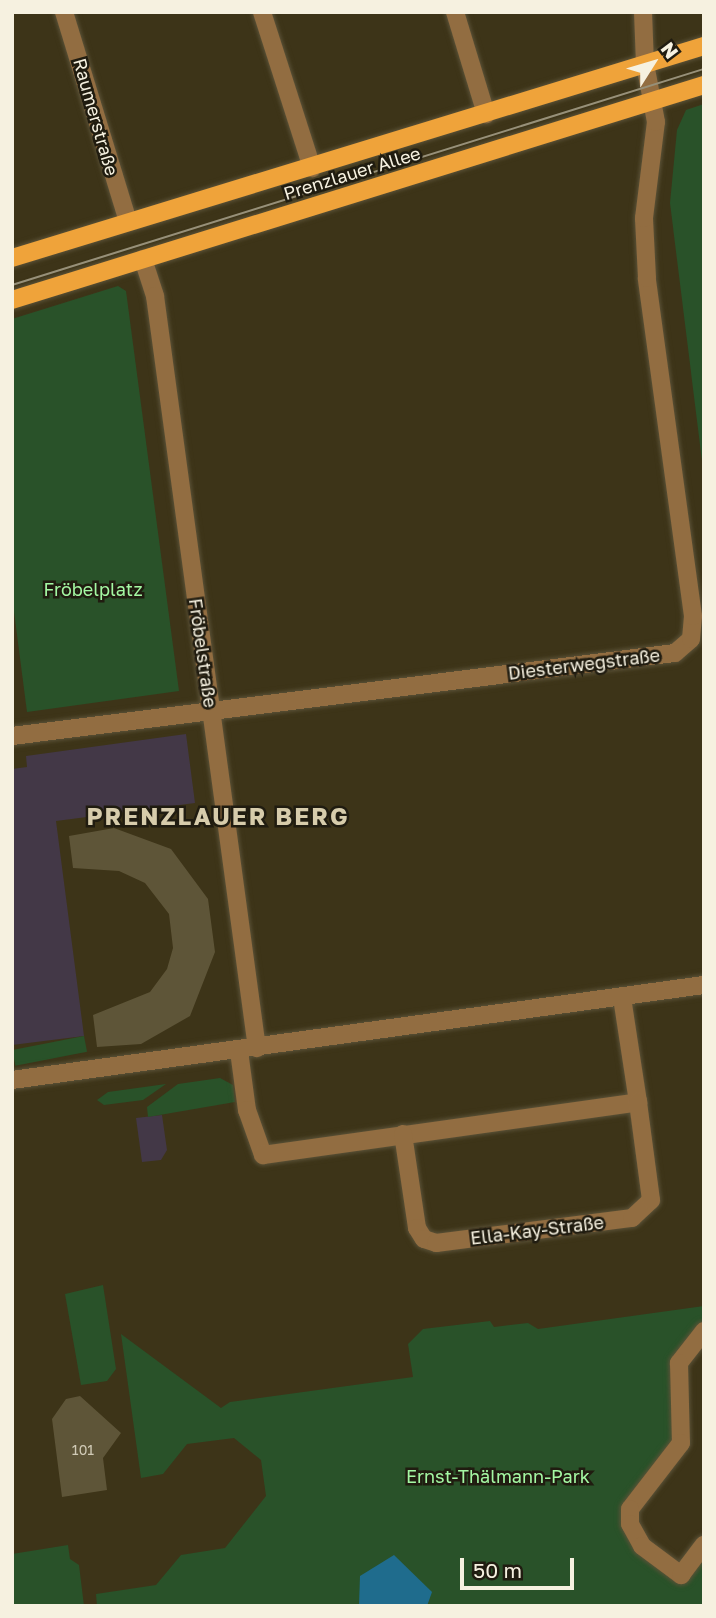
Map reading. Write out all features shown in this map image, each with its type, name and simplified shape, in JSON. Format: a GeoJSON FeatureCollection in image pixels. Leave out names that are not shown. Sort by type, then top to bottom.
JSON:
{"type":"FeatureCollection","features":[{"type":"Feature","properties":{"kind":"main road","name":"Prenzlauer Allee"},"geometry":{"type":"LineString","coordinates":[[12,258],[704,46]]}},
{"type":"Feature","properties":{"kind":"main road","name":"Prenzlauer Allee"},"geometry":{"type":"LineString","coordinates":[[12,300],[655,97],[704,85]]}},
{"type":"Feature","properties":{"kind":"street","name":"Raumerstraße"},"geometry":{"type":"LineString","coordinates":[[64,12],[128,221]]}},
{"type":"Feature","properties":{"kind":"street"},"geometry":{"type":"LineString","coordinates":[[262,12],[312,168]]}},
{"type":"Feature","properties":{"kind":"street"},"geometry":{"type":"LineString","coordinates":[[455,12],[486,114]]}},
{"type":"Feature","properties":{"kind":"street","name":"Diesterwegstraße"},"geometry":{"type":"LineString","coordinates":[[12,736],[675,653],[691,639],[694,616],[647,278],[645,218],[656,148],[655,97],[645,64],[643,12]]}},
{"type":"Feature","properties":{"kind":"street","name":"Fröbelstraße"},"geometry":{"type":"LineString","coordinates":[[143,259],[155,296],[257,1048]]}},
{"type":"Feature","properties":{"kind":"street"},"geometry":{"type":"LineString","coordinates":[[12,1080],[239,1051],[704,985]]}},
{"type":"Feature","properties":{"kind":"street","name":"Ella-Kay-Straße"},"geometry":{"type":"LineString","coordinates":[[403,1135],[416,1228],[424,1239],[436,1243],[638,1216],[651,1200],[622,997]]}},
{"type":"Feature","properties":{"kind":"street"},"geometry":{"type":"LineString","coordinates":[[239,1051],[247,1110],[263,1155],[638,1102]]}},
{"type":"Feature","properties":{"kind":"street"},"geometry":{"type":"LineString","coordinates":[[704,1331],[679,1363],[681,1443],[630,1509],[630,1524],[642,1546],[681,1575],[704,1545]]}},
{"type":"Feature","properties":{"kind":"shaded area"},"geometry":{"type":"Polygon","coordinates":[[[186,734],[195,803],[56,821],[84,1036],[12,1045],[12,769],[27,767],[26,756],[186,734]]]}},
{"type":"Feature","properties":{"kind":"shaded area"},"geometry":{"type":"Polygon","coordinates":[[[162,1115],[167,1150],[161,1160],[142,1162],[136,1118],[162,1115]]]}},
{"type":"Feature","properties":{"kind":"green space"},"geometry":{"type":"Polygon","coordinates":[[[704,104],[704,477],[670,203],[677,130],[686,110],[704,104]]]}},
{"type":"Feature","properties":{"kind":"green space","name":"Fröbelplatz"},"geometry":{"type":"Polygon","coordinates":[[[118,286],[126,291],[179,691],[27,712],[12,596],[12,319],[118,286]]]}},
{"type":"Feature","properties":{"kind":"green space"},"geometry":{"type":"Polygon","coordinates":[[[84,1036],[87,1052],[15,1066],[12,1050],[84,1036]]]}},
{"type":"Feature","properties":{"kind":"green space"},"geometry":{"type":"Polygon","coordinates":[[[220,1078],[233,1085],[235,1102],[148,1117],[147,1107],[178,1084],[220,1078]]]}},
{"type":"Feature","properties":{"kind":"green space"},"geometry":{"type":"Polygon","coordinates":[[[166,1084],[143,1100],[104,1105],[97,1100],[108,1092],[166,1084]]]}},
{"type":"Feature","properties":{"kind":"green space"},"geometry":{"type":"Polygon","coordinates":[[[103,1285],[116,1369],[107,1381],[81,1385],[65,1294],[103,1285]]]}},
{"type":"Feature","properties":{"kind":"green space","name":"Ernst-Thälmann-Park"},"geometry":{"type":"Polygon","coordinates":[[[704,1306],[704,1321],[672,1363],[674,1440],[624,1509],[629,1539],[681,1580],[704,1552],[704,1606],[97,1606],[96,1594],[156,1585],[181,1555],[225,1548],[266,1496],[261,1460],[234,1438],[187,1444],[163,1474],[141,1478],[121,1334],[221,1408],[230,1402],[413,1377],[408,1344],[423,1329],[490,1321],[494,1327],[528,1323],[538,1329],[704,1306]]]}},
{"type":"Feature","properties":{"kind":"green space"},"geometry":{"type":"Polygon","coordinates":[[[68,1545],[70,1559],[79,1565],[84,1606],[12,1606],[12,1554],[68,1545]]]}},
{"type":"Feature","properties":{"kind":"water"},"geometry":{"type":"Polygon","coordinates":[[[394,1555],[432,1592],[427,1606],[359,1606],[360,1576],[394,1555]]]}},
{"type":"Feature","properties":{"kind":"building"},"geometry":{"type":"Polygon","coordinates":[[[114,828],[171,849],[208,899],[215,952],[190,1016],[141,1044],[97,1047],[93,1015],[150,992],[167,969],[173,948],[169,914],[145,883],[119,871],[73,868],[69,836],[114,828]]]}},
{"type":"Feature","properties":{"kind":"building"},"geometry":{"type":"Polygon","coordinates":[[[80,1396],[121,1433],[103,1458],[107,1490],[62,1497],[52,1419],[66,1399],[80,1396]]]}},
{"type":"Feature","properties":{"kind":"tram line"},"geometry":{"type":"LineString","coordinates":[[12,285],[704,69]]}},
{"type":"Feature","properties":{"kind":"district","name":"PRENZLAUER BERG"},"geometry":{"type":"Point","coordinates":[218,816]}}]}
